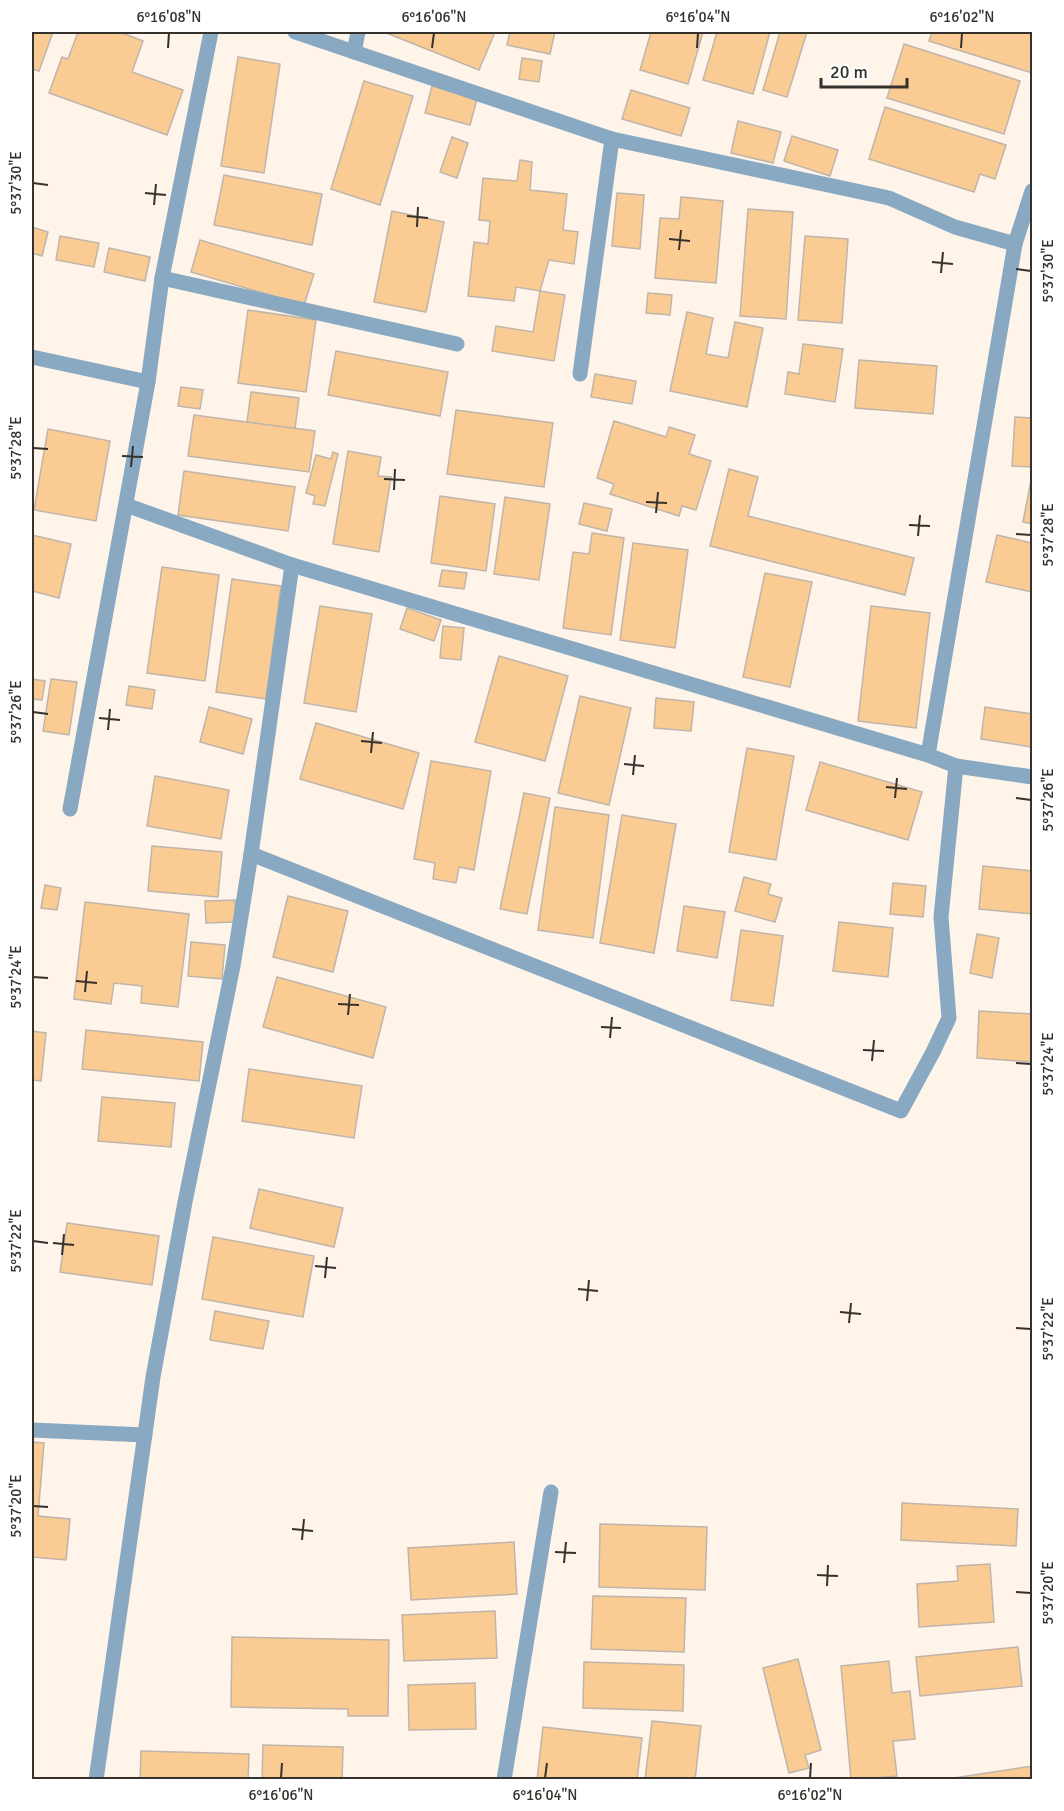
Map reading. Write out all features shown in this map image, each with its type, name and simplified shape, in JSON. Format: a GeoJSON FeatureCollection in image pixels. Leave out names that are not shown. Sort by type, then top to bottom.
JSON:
{"type":"FeatureCollection","features":[{"type":"Feature","properties":{"kind":"street"},"geometry":{"type":"LineString","coordinates":[[70,808],[148,382],[162,278],[211,32]]}},
{"type":"Feature","properties":{"kind":"street"},"geometry":{"type":"LineString","coordinates":[[295,32],[612,139],[890,198],[955,227],[1016,244]]}},
{"type":"Feature","properties":{"kind":"street"},"geometry":{"type":"LineString","coordinates":[[354,52],[357,32]]}},
{"type":"Feature","properties":{"kind":"street"},"geometry":{"type":"LineString","coordinates":[[580,374],[612,139]]}},
{"type":"Feature","properties":{"kind":"street"},"geometry":{"type":"LineString","coordinates":[[928,755],[1016,244],[1032,191]]}},
{"type":"Feature","properties":{"kind":"street"},"geometry":{"type":"LineString","coordinates":[[162,278],[457,344]]}},
{"type":"Feature","properties":{"kind":"street"},"geometry":{"type":"LineString","coordinates":[[32,357],[148,382]]}},
{"type":"Feature","properties":{"kind":"street"},"geometry":{"type":"LineString","coordinates":[[126,505],[292,565],[956,765],[1032,777]]}},
{"type":"Feature","properties":{"kind":"street"},"geometry":{"type":"LineString","coordinates":[[96,1779],[153,1377],[185,1202],[233,966],[292,565]]}},
{"type":"Feature","properties":{"kind":"street"},"geometry":{"type":"LineString","coordinates":[[251,854],[902,1111],[949,1018],[941,917],[956,765]]}},
{"type":"Feature","properties":{"kind":"street"},"geometry":{"type":"LineString","coordinates":[[32,1430],[145,1434]]}},
{"type":"Feature","properties":{"kind":"street"},"geometry":{"type":"LineString","coordinates":[[504,1779],[551,1492]]}},
{"type":"Feature","properties":{"kind":"building"},"geometry":{"type":"Polygon","coordinates":[[[32,32],[53,32],[39,71],[32,69],[32,32]]]}},
{"type":"Feature","properties":{"kind":"building"},"geometry":{"type":"Polygon","coordinates":[[[78,32],[120,32],[143,41],[132,72],[183,90],[167,135],[49,93],[62,57],[68,59],[78,32]]]}},
{"type":"Feature","properties":{"kind":"building"},"geometry":{"type":"Polygon","coordinates":[[[384,32],[495,32],[479,70],[384,32]]]}},
{"type":"Feature","properties":{"kind":"building"},"geometry":{"type":"Polygon","coordinates":[[[510,32],[555,32],[550,54],[507,45],[510,32]]]}},
{"type":"Feature","properties":{"kind":"building"},"geometry":{"type":"Polygon","coordinates":[[[651,32],[703,32],[688,84],[640,70],[651,32]]]}},
{"type":"Feature","properties":{"kind":"building"},"geometry":{"type":"Polygon","coordinates":[[[717,32],[770,32],[753,94],[703,80],[717,32]]]}},
{"type":"Feature","properties":{"kind":"building"},"geometry":{"type":"Polygon","coordinates":[[[780,32],[807,32],[787,97],[763,90],[780,32]]]}},
{"type":"Feature","properties":{"kind":"building"},"geometry":{"type":"Polygon","coordinates":[[[932,32],[1032,32],[1032,73],[929,41],[932,32]]]}},
{"type":"Feature","properties":{"kind":"building"},"geometry":{"type":"Polygon","coordinates":[[[904,44],[1020,81],[1004,134],[887,98],[904,44]]]}},
{"type":"Feature","properties":{"kind":"building"},"geometry":{"type":"Polygon","coordinates":[[[238,57],[280,64],[264,173],[221,166],[238,57]]]}},
{"type":"Feature","properties":{"kind":"building"},"geometry":{"type":"Polygon","coordinates":[[[522,58],[542,61],[539,82],[519,79],[522,58]]]}},
{"type":"Feature","properties":{"kind":"building"},"geometry":{"type":"Polygon","coordinates":[[[364,81],[413,96],[380,205],[331,189],[364,81]]]}},
{"type":"Feature","properties":{"kind":"building"},"geometry":{"type":"Polygon","coordinates":[[[432,86],[477,99],[470,125],[425,113],[432,86]]]}},
{"type":"Feature","properties":{"kind":"building"},"geometry":{"type":"Polygon","coordinates":[[[631,90],[690,108],[681,136],[622,119],[631,90]]]}},
{"type":"Feature","properties":{"kind":"building"},"geometry":{"type":"Polygon","coordinates":[[[885,107],[1006,145],[995,179],[980,174],[974,192],[869,159],[885,107]]]}},
{"type":"Feature","properties":{"kind":"building"},"geometry":{"type":"Polygon","coordinates":[[[738,121],[781,132],[773,163],[731,153],[738,121]]]}},
{"type":"Feature","properties":{"kind":"building"},"geometry":{"type":"Polygon","coordinates":[[[792,136],[838,150],[830,176],[784,161],[792,136]]]}},
{"type":"Feature","properties":{"kind":"building"},"geometry":{"type":"Polygon","coordinates":[[[452,137],[468,143],[457,178],[440,172],[452,137]]]}},
{"type":"Feature","properties":{"kind":"building"},"geometry":{"type":"Polygon","coordinates":[[[520,160],[532,162],[530,190],[567,194],[563,230],[578,232],[574,264],[549,260],[540,291],[516,287],[514,301],[468,296],[474,242],[488,244],[490,221],[479,220],[483,178],[517,181],[520,160]]]}},
{"type":"Feature","properties":{"kind":"building"},"geometry":{"type":"Polygon","coordinates":[[[224,175],[322,194],[312,245],[214,225],[224,175]]]}},
{"type":"Feature","properties":{"kind":"building"},"geometry":{"type":"Polygon","coordinates":[[[617,193],[644,195],[640,249],[612,246],[617,193]]]}},
{"type":"Feature","properties":{"kind":"building"},"geometry":{"type":"Polygon","coordinates":[[[681,197],[723,201],[716,283],[655,278],[660,218],[679,219],[681,197]]]}},
{"type":"Feature","properties":{"kind":"building"},"geometry":{"type":"Polygon","coordinates":[[[748,209],[793,212],[786,319],[740,316],[748,209]]]}},
{"type":"Feature","properties":{"kind":"building"},"geometry":{"type":"Polygon","coordinates":[[[392,211],[444,222],[426,312],[374,302],[392,211]]]}},
{"type":"Feature","properties":{"kind":"building"},"geometry":{"type":"Polygon","coordinates":[[[32,227],[48,232],[42,256],[32,253],[32,227]]]}},
{"type":"Feature","properties":{"kind":"building"},"geometry":{"type":"Polygon","coordinates":[[[60,236],[99,243],[94,267],[56,260],[60,236]]]}},
{"type":"Feature","properties":{"kind":"building"},"geometry":{"type":"Polygon","coordinates":[[[805,236],[848,239],[842,323],[798,320],[805,236]]]}},
{"type":"Feature","properties":{"kind":"building"},"geometry":{"type":"Polygon","coordinates":[[[200,240],[314,274],[304,305],[191,272],[200,240]]]}},
{"type":"Feature","properties":{"kind":"building"},"geometry":{"type":"Polygon","coordinates":[[[109,248],[150,257],[145,281],[104,272],[109,248]]]}},
{"type":"Feature","properties":{"kind":"building"},"geometry":{"type":"Polygon","coordinates":[[[540,291],[565,295],[554,361],[492,351],[496,326],[533,332],[540,291]]]}},
{"type":"Feature","properties":{"kind":"building"},"geometry":{"type":"Polygon","coordinates":[[[648,293],[672,295],[670,315],[646,313],[648,293]]]}},
{"type":"Feature","properties":{"kind":"building"},"geometry":{"type":"Polygon","coordinates":[[[248,310],[316,320],[306,392],[238,383],[248,310]]]}},
{"type":"Feature","properties":{"kind":"building"},"geometry":{"type":"Polygon","coordinates":[[[687,312],[713,318],[706,354],[728,358],[735,322],[763,328],[747,407],[670,391],[687,312]]]}},
{"type":"Feature","properties":{"kind":"building"},"geometry":{"type":"Polygon","coordinates":[[[803,344],[843,349],[835,402],[785,394],[788,372],[799,374],[803,344]]]}},
{"type":"Feature","properties":{"kind":"building"},"geometry":{"type":"Polygon","coordinates":[[[336,351],[448,372],[440,416],[328,395],[336,351]]]}},
{"type":"Feature","properties":{"kind":"building"},"geometry":{"type":"Polygon","coordinates":[[[859,360],[937,366],[933,414],[855,408],[859,360]]]}},
{"type":"Feature","properties":{"kind":"building"},"geometry":{"type":"Polygon","coordinates":[[[595,374],[636,381],[632,404],[591,397],[595,374]]]}},
{"type":"Feature","properties":{"kind":"building"},"geometry":{"type":"Polygon","coordinates":[[[181,387],[203,390],[200,409],[178,406],[181,387]]]}},
{"type":"Feature","properties":{"kind":"building"},"geometry":{"type":"Polygon","coordinates":[[[251,392],[299,398],[295,429],[247,422],[251,392]]]}},
{"type":"Feature","properties":{"kind":"building"},"geometry":{"type":"Polygon","coordinates":[[[456,410],[553,423],[544,487],[447,474],[456,410]]]}},
{"type":"Feature","properties":{"kind":"building"},"geometry":{"type":"Polygon","coordinates":[[[194,415],[315,431],[309,472],[188,456],[194,415]]]}},
{"type":"Feature","properties":{"kind":"building"},"geometry":{"type":"Polygon","coordinates":[[[1015,417],[1032,418],[1032,467],[1012,466],[1015,417]]]}},
{"type":"Feature","properties":{"kind":"building"},"geometry":{"type":"Polygon","coordinates":[[[614,421],[666,437],[669,427],[695,435],[689,454],[711,461],[696,510],[682,506],[679,516],[610,494],[614,484],[597,478],[614,421]]]}},
{"type":"Feature","properties":{"kind":"building"},"geometry":{"type":"Polygon","coordinates":[[[48,429],[110,441],[96,521],[34,510],[48,429]]]}},
{"type":"Feature","properties":{"kind":"building"},"geometry":{"type":"Polygon","coordinates":[[[348,451],[381,457],[378,476],[391,477],[379,552],[333,544],[348,451]]]}},
{"type":"Feature","properties":{"kind":"building"},"geometry":{"type":"Polygon","coordinates":[[[333,452],[338,454],[325,506],[313,504],[315,496],[306,493],[316,455],[331,459],[333,452]]]}},
{"type":"Feature","properties":{"kind":"building"},"geometry":{"type":"Polygon","coordinates":[[[729,469],[758,477],[748,516],[914,558],[905,595],[710,546],[729,469]]]}},
{"type":"Feature","properties":{"kind":"building"},"geometry":{"type":"Polygon","coordinates":[[[184,471],[295,487],[288,531],[178,515],[184,471]]]}},
{"type":"Feature","properties":{"kind":"building"},"geometry":{"type":"Polygon","coordinates":[[[1032,475],[1032,524],[1023,522],[1032,475]]]}},
{"type":"Feature","properties":{"kind":"building"},"geometry":{"type":"Polygon","coordinates":[[[440,496],[495,504],[486,571],[431,563],[440,496]]]}},
{"type":"Feature","properties":{"kind":"building"},"geometry":{"type":"Polygon","coordinates":[[[505,497],[550,504],[539,580],[494,574],[505,497]]]}},
{"type":"Feature","properties":{"kind":"building"},"geometry":{"type":"Polygon","coordinates":[[[584,503],[612,509],[607,531],[579,524],[584,503]]]}},
{"type":"Feature","properties":{"kind":"building"},"geometry":{"type":"Polygon","coordinates":[[[592,533],[624,538],[611,635],[563,628],[573,552],[589,554],[592,533]]]}},
{"type":"Feature","properties":{"kind":"building"},"geometry":{"type":"Polygon","coordinates":[[[32,535],[71,544],[59,598],[32,591],[32,535]]]}},
{"type":"Feature","properties":{"kind":"building"},"geometry":{"type":"Polygon","coordinates":[[[997,535],[1032,543],[1032,592],[986,582],[997,535]]]}},
{"type":"Feature","properties":{"kind":"building"},"geometry":{"type":"Polygon","coordinates":[[[633,543],[688,550],[675,648],[620,640],[633,543]]]}},
{"type":"Feature","properties":{"kind":"building"},"geometry":{"type":"Polygon","coordinates":[[[162,567],[219,575],[205,681],[147,673],[162,567]]]}},
{"type":"Feature","properties":{"kind":"building"},"geometry":{"type":"Polygon","coordinates":[[[442,570],[467,573],[464,589],[439,586],[442,570]]]}},
{"type":"Feature","properties":{"kind":"building"},"geometry":{"type":"Polygon","coordinates":[[[765,573],[812,582],[790,687],[743,677],[765,573]]]}},
{"type":"Feature","properties":{"kind":"building"},"geometry":{"type":"Polygon","coordinates":[[[232,579],[281,586],[266,699],[216,692],[232,579]]]}},
{"type":"Feature","properties":{"kind":"building"},"geometry":{"type":"Polygon","coordinates":[[[320,606],[372,614],[356,712],[304,703],[320,606]]]}},
{"type":"Feature","properties":{"kind":"building"},"geometry":{"type":"Polygon","coordinates":[[[871,606],[930,613],[916,728],[858,721],[871,606]]]}},
{"type":"Feature","properties":{"kind":"building"},"geometry":{"type":"Polygon","coordinates":[[[407,608],[441,620],[434,641],[400,629],[407,608]]]}},
{"type":"Feature","properties":{"kind":"building"},"geometry":{"type":"Polygon","coordinates":[[[443,626],[464,628],[461,660],[440,658],[443,626]]]}},
{"type":"Feature","properties":{"kind":"building"},"geometry":{"type":"Polygon","coordinates":[[[499,656],[568,676],[545,761],[475,742],[499,656]]]}},
{"type":"Feature","properties":{"kind":"building"},"geometry":{"type":"Polygon","coordinates":[[[32,679],[45,681],[42,700],[32,699],[32,679]]]}},
{"type":"Feature","properties":{"kind":"building"},"geometry":{"type":"Polygon","coordinates":[[[51,679],[77,682],[69,735],[43,731],[51,679]]]}},
{"type":"Feature","properties":{"kind":"building"},"geometry":{"type":"Polygon","coordinates":[[[129,686],[155,690],[152,709],[126,705],[129,686]]]}},
{"type":"Feature","properties":{"kind":"building"},"geometry":{"type":"Polygon","coordinates":[[[580,696],[631,708],[609,805],[558,793],[580,696]]]}},
{"type":"Feature","properties":{"kind":"building"},"geometry":{"type":"Polygon","coordinates":[[[656,698],[694,702],[691,731],[654,728],[656,698]]]}},
{"type":"Feature","properties":{"kind":"building"},"geometry":{"type":"Polygon","coordinates":[[[209,707],[252,719],[243,754],[200,742],[209,707]]]}},
{"type":"Feature","properties":{"kind":"building"},"geometry":{"type":"Polygon","coordinates":[[[985,707],[1032,714],[1032,747],[981,739],[985,707]]]}},
{"type":"Feature","properties":{"kind":"building"},"geometry":{"type":"Polygon","coordinates":[[[316,723],[419,753],[403,809],[300,779],[316,723]]]}},
{"type":"Feature","properties":{"kind":"building"},"geometry":{"type":"Polygon","coordinates":[[[747,748],[794,756],[776,860],[729,852],[747,748]]]}},
{"type":"Feature","properties":{"kind":"building"},"geometry":{"type":"Polygon","coordinates":[[[431,761],[491,771],[474,870],[459,867],[456,883],[433,879],[435,863],[414,859],[431,761]]]}},
{"type":"Feature","properties":{"kind":"building"},"geometry":{"type":"Polygon","coordinates":[[[820,762],[922,792],[908,840],[806,810],[820,762]]]}},
{"type":"Feature","properties":{"kind":"building"},"geometry":{"type":"Polygon","coordinates":[[[155,776],[229,790],[221,839],[147,826],[155,776]]]}},
{"type":"Feature","properties":{"kind":"building"},"geometry":{"type":"Polygon","coordinates":[[[524,793],[550,798],[527,914],[500,909],[524,793]]]}},
{"type":"Feature","properties":{"kind":"building"},"geometry":{"type":"Polygon","coordinates":[[[555,807],[609,815],[593,938],[538,930],[555,807]]]}},
{"type":"Feature","properties":{"kind":"building"},"geometry":{"type":"Polygon","coordinates":[[[622,815],[676,824],[654,953],[600,943],[622,815]]]}},
{"type":"Feature","properties":{"kind":"building"},"geometry":{"type":"Polygon","coordinates":[[[152,846],[222,852],[218,897],[148,891],[152,846]]]}},
{"type":"Feature","properties":{"kind":"building"},"geometry":{"type":"Polygon","coordinates":[[[983,866],[1032,871],[1032,914],[979,909],[983,866]]]}},
{"type":"Feature","properties":{"kind":"building"},"geometry":{"type":"Polygon","coordinates":[[[744,877],[771,884],[768,894],[782,898],[775,922],[735,911],[744,877]]]}},
{"type":"Feature","properties":{"kind":"building"},"geometry":{"type":"Polygon","coordinates":[[[893,883],[926,886],[923,917],[890,914],[893,883]]]}},
{"type":"Feature","properties":{"kind":"building"},"geometry":{"type":"Polygon","coordinates":[[[45,885],[61,888],[57,910],[41,908],[45,885]]]}},
{"type":"Feature","properties":{"kind":"building"},"geometry":{"type":"Polygon","coordinates":[[[288,896],[348,911],[333,972],[273,957],[288,896]]]}},
{"type":"Feature","properties":{"kind":"building"},"geometry":{"type":"Polygon","coordinates":[[[235,900],[235,922],[206,923],[205,901],[235,900]]]}},
{"type":"Feature","properties":{"kind":"building"},"geometry":{"type":"Polygon","coordinates":[[[85,902],[189,914],[178,1007],[141,1003],[142,986],[114,983],[111,1004],[74,999],[85,902]]]}},
{"type":"Feature","properties":{"kind":"building"},"geometry":{"type":"Polygon","coordinates":[[[684,906],[725,912],[717,958],[677,951],[684,906]]]}},
{"type":"Feature","properties":{"kind":"building"},"geometry":{"type":"Polygon","coordinates":[[[839,922],[893,928],[888,977],[833,971],[839,922]]]}},
{"type":"Feature","properties":{"kind":"building"},"geometry":{"type":"Polygon","coordinates":[[[741,930],[783,936],[773,1006],[731,1000],[741,930]]]}},
{"type":"Feature","properties":{"kind":"building"},"geometry":{"type":"Polygon","coordinates":[[[977,934],[999,938],[992,978],[970,973],[977,934]]]}},
{"type":"Feature","properties":{"kind":"building"},"geometry":{"type":"Polygon","coordinates":[[[191,942],[225,945],[222,979],[188,976],[191,942]]]}},
{"type":"Feature","properties":{"kind":"building"},"geometry":{"type":"Polygon","coordinates":[[[277,977],[386,1007],[373,1058],[263,1027],[277,977]]]}},
{"type":"Feature","properties":{"kind":"building"},"geometry":{"type":"Polygon","coordinates":[[[979,1011],[1032,1014],[1032,1062],[977,1058],[979,1011]]]}},
{"type":"Feature","properties":{"kind":"building"},"geometry":{"type":"Polygon","coordinates":[[[86,1030],[203,1042],[199,1081],[82,1069],[86,1030]]]}},
{"type":"Feature","properties":{"kind":"building"},"geometry":{"type":"Polygon","coordinates":[[[32,1031],[46,1033],[41,1081],[32,1080],[32,1031]]]}},
{"type":"Feature","properties":{"kind":"building"},"geometry":{"type":"Polygon","coordinates":[[[249,1069],[362,1086],[354,1138],[242,1121],[249,1069]]]}},
{"type":"Feature","properties":{"kind":"building"},"geometry":{"type":"Polygon","coordinates":[[[102,1097],[175,1103],[171,1147],[98,1141],[102,1097]]]}},
{"type":"Feature","properties":{"kind":"building"},"geometry":{"type":"Polygon","coordinates":[[[259,1189],[343,1208],[334,1247],[250,1228],[259,1189]]]}},
{"type":"Feature","properties":{"kind":"building"},"geometry":{"type":"Polygon","coordinates":[[[67,1223],[159,1236],[152,1285],[60,1272],[67,1223]]]}},
{"type":"Feature","properties":{"kind":"building"},"geometry":{"type":"Polygon","coordinates":[[[213,1237],[314,1256],[303,1317],[202,1299],[213,1237]]]}},
{"type":"Feature","properties":{"kind":"building"},"geometry":{"type":"Polygon","coordinates":[[[215,1311],[269,1321],[263,1349],[210,1340],[215,1311]]]}},
{"type":"Feature","properties":{"kind":"building"},"geometry":{"type":"Polygon","coordinates":[[[32,1442],[44,1443],[38,1516],[70,1519],[66,1560],[32,1557],[32,1442]]]}},
{"type":"Feature","properties":{"kind":"building"},"geometry":{"type":"Polygon","coordinates":[[[902,1503],[1018,1509],[1016,1546],[901,1540],[902,1503]]]}},
{"type":"Feature","properties":{"kind":"building"},"geometry":{"type":"Polygon","coordinates":[[[600,1524],[707,1527],[705,1590],[599,1587],[600,1524]]]}},
{"type":"Feature","properties":{"kind":"building"},"geometry":{"type":"Polygon","coordinates":[[[514,1542],[517,1594],[411,1600],[408,1548],[514,1542]]]}},
{"type":"Feature","properties":{"kind":"building"},"geometry":{"type":"Polygon","coordinates":[[[990,1564],[994,1622],[919,1627],[917,1584],[958,1581],[957,1566],[990,1564]]]}},
{"type":"Feature","properties":{"kind":"building"},"geometry":{"type":"Polygon","coordinates":[[[593,1596],[686,1598],[684,1652],[591,1649],[593,1596]]]}},
{"type":"Feature","properties":{"kind":"building"},"geometry":{"type":"Polygon","coordinates":[[[495,1611],[497,1658],[404,1661],[402,1615],[495,1611]]]}},
{"type":"Feature","properties":{"kind":"building"},"geometry":{"type":"Polygon","coordinates":[[[232,1637],[389,1640],[388,1716],[348,1716],[348,1709],[231,1707],[232,1637]]]}},
{"type":"Feature","properties":{"kind":"building"},"geometry":{"type":"Polygon","coordinates":[[[1018,1647],[1022,1686],[920,1696],[916,1657],[1018,1647]]]}},
{"type":"Feature","properties":{"kind":"building"},"geometry":{"type":"Polygon","coordinates":[[[798,1659],[821,1750],[805,1755],[809,1768],[789,1773],[763,1668],[798,1659]]]}},
{"type":"Feature","properties":{"kind":"building"},"geometry":{"type":"Polygon","coordinates":[[[889,1661],[892,1693],[910,1691],[915,1739],[893,1741],[897,1776],[851,1780],[841,1666],[889,1661]]]}},
{"type":"Feature","properties":{"kind":"building"},"geometry":{"type":"Polygon","coordinates":[[[584,1662],[684,1665],[683,1711],[583,1708],[584,1662]]]}},
{"type":"Feature","properties":{"kind":"building"},"geometry":{"type":"Polygon","coordinates":[[[475,1683],[476,1729],[409,1730],[408,1685],[475,1683]]]}},
{"type":"Feature","properties":{"kind":"building"},"geometry":{"type":"Polygon","coordinates":[[[652,1721],[701,1726],[695,1780],[645,1780],[652,1721]]]}},
{"type":"Feature","properties":{"kind":"building"},"geometry":{"type":"Polygon","coordinates":[[[543,1727],[642,1738],[637,1780],[537,1780],[543,1727]]]}},
{"type":"Feature","properties":{"kind":"building"},"geometry":{"type":"Polygon","coordinates":[[[263,1745],[343,1747],[342,1780],[262,1780],[263,1745]]]}},
{"type":"Feature","properties":{"kind":"building"},"geometry":{"type":"Polygon","coordinates":[[[141,1751],[249,1754],[248,1780],[140,1780],[141,1751]]]}},
{"type":"Feature","properties":{"kind":"building"},"geometry":{"type":"Polygon","coordinates":[[[1032,1766],[1032,1780],[941,1780],[1032,1766]]]}}]}
